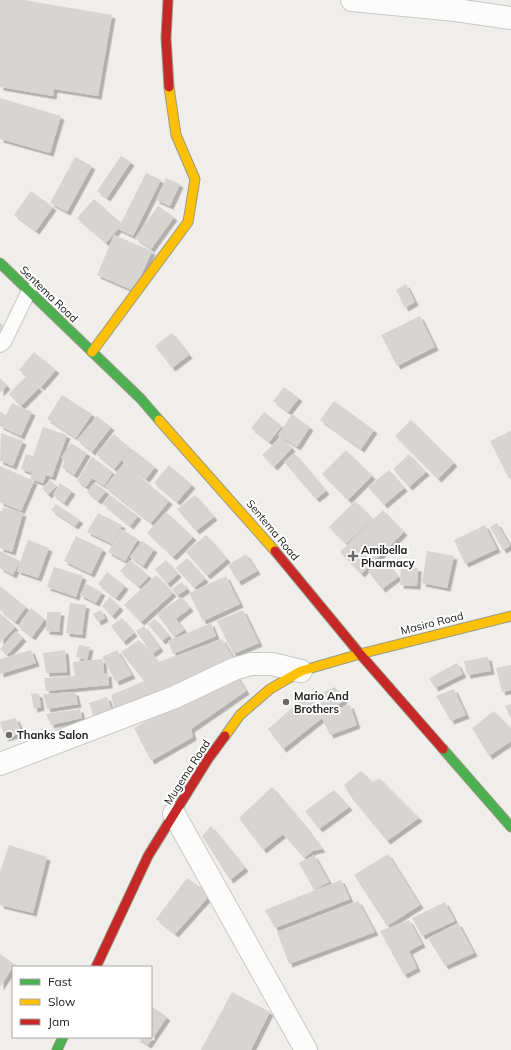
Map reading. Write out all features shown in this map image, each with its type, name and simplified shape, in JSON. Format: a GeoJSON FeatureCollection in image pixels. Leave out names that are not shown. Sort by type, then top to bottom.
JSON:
{"type":"FeatureCollection","features":[{"type":"Feature","properties":{"kind":"main road"},"geometry":{"type":"LineString","coordinates":[[92,352],[188,222],[195,179],[176,135],[169,93],[166,38],[168,0]]}},
{"type":"Feature","properties":{"kind":"main road","name":"Sentema Road"},"geometry":{"type":"LineString","coordinates":[[0,263],[141,399],[255,527],[360,654],[511,827]]}},
{"type":"Feature","properties":{"kind":"main road","name":"Masiro Road"},"geometry":{"type":"LineString","coordinates":[[360,654],[511,616]]}},
{"type":"Feature","properties":{"kind":"main road","name":"Mugema Road"},"geometry":{"type":"LineString","coordinates":[[96,966],[148,856],[208,759],[240,715],[270,689],[301,671],[360,654]]}},
{"type":"Feature","properties":{"kind":"main road"},"geometry":{"type":"LineString","coordinates":[[57,1050],[63,1038]]}},
{"type":"Feature","properties":{"kind":"street"},"geometry":{"type":"LineString","coordinates":[[352,0],[456,10],[511,18]]}},
{"type":"Feature","properties":{"kind":"street"},"geometry":{"type":"LineString","coordinates":[[0,764],[175,697],[234,669],[251,664],[272,664],[301,671]]}},
{"type":"Feature","properties":{"kind":"street"},"geometry":{"type":"LineString","coordinates":[[174,814],[306,1050]]}},
{"type":"Feature","properties":{"kind":"lane"},"geometry":{"type":"LineString","coordinates":[[0,345],[4,342],[29,291]]}},
{"type":"Feature","properties":{"kind":"building"},"geometry":{"type":"Polygon","coordinates":[[[0,0],[24,0],[112,15],[98,96],[54,89],[53,96],[0,87],[0,0]]]}},
{"type":"Feature","properties":{"kind":"building"},"geometry":{"type":"Polygon","coordinates":[[[0,98],[61,116],[50,153],[0,139],[0,98]]]}},
{"type":"Feature","properties":{"kind":"building"},"geometry":{"type":"Polygon","coordinates":[[[121,156],[131,162],[107,198],[97,191],[121,156]]]}},
{"type":"Feature","properties":{"kind":"building"},"geometry":{"type":"Polygon","coordinates":[[[75,157],[92,166],[67,212],[50,203],[75,157]]]}},
{"type":"Feature","properties":{"kind":"building"},"geometry":{"type":"Polygon","coordinates":[[[146,173],[161,180],[133,236],[118,229],[106,243],[77,218],[94,199],[121,223],[146,173]]]}},
{"type":"Feature","properties":{"kind":"building"},"geometry":{"type":"Polygon","coordinates":[[[166,178],[180,184],[170,206],[156,200],[166,178]]]}},
{"type":"Feature","properties":{"kind":"building"},"geometry":{"type":"Polygon","coordinates":[[[31,191],[53,207],[36,231],[14,215],[31,191]]]}},
{"type":"Feature","properties":{"kind":"building"},"geometry":{"type":"Polygon","coordinates":[[[158,206],[174,217],[151,249],[135,238],[158,206]]]}},
{"type":"Feature","properties":{"kind":"building"},"geometry":{"type":"Polygon","coordinates":[[[114,235],[152,251],[134,291],[97,275],[114,235]]]}},
{"type":"Feature","properties":{"kind":"building"},"geometry":{"type":"Polygon","coordinates":[[[406,284],[415,302],[405,308],[396,290],[406,284]]]}},
{"type":"Feature","properties":{"kind":"building"},"geometry":{"type":"Polygon","coordinates":[[[420,316],[435,347],[397,366],[381,335],[420,316]]]}},
{"type":"Feature","properties":{"kind":"building"},"geometry":{"type":"Polygon","coordinates":[[[0,323],[7,328],[0,339],[0,323]]]}},
{"type":"Feature","properties":{"kind":"building"},"geometry":{"type":"Polygon","coordinates":[[[172,333],[189,355],[172,368],[155,346],[172,333]]]}},
{"type":"Feature","properties":{"kind":"building"},"geometry":{"type":"Polygon","coordinates":[[[34,352],[56,370],[41,387],[19,370],[34,352]]]}},
{"type":"Feature","properties":{"kind":"building"},"geometry":{"type":"Polygon","coordinates":[[[26,376],[39,388],[21,406],[9,394],[26,376]]]}},
{"type":"Feature","properties":{"kind":"building"},"geometry":{"type":"Polygon","coordinates":[[[0,378],[7,386],[0,393],[0,378]]]}},
{"type":"Feature","properties":{"kind":"building"},"geometry":{"type":"Polygon","coordinates":[[[284,387],[299,398],[288,412],[273,401],[284,387]]]}},
{"type":"Feature","properties":{"kind":"building"},"geometry":{"type":"Polygon","coordinates":[[[62,395],[92,414],[76,438],[47,419],[62,395]]]}},
{"type":"Feature","properties":{"kind":"building"},"geometry":{"type":"Polygon","coordinates":[[[334,401],[374,430],[361,449],[320,420],[334,401]]]}},
{"type":"Feature","properties":{"kind":"building"},"geometry":{"type":"Polygon","coordinates":[[[12,403],[32,412],[21,436],[0,426],[0,411],[6,415],[12,403]]]}},
{"type":"Feature","properties":{"kind":"building"},"geometry":{"type":"Polygon","coordinates":[[[264,412],[282,426],[269,442],[251,428],[264,412]]]}},
{"type":"Feature","properties":{"kind":"building"},"geometry":{"type":"Polygon","coordinates":[[[292,414],[310,427],[297,447],[278,435],[292,414]]]}},
{"type":"Feature","properties":{"kind":"building"},"geometry":{"type":"Polygon","coordinates":[[[97,416],[111,427],[92,452],[77,440],[97,416]]]}},
{"type":"Feature","properties":{"kind":"building"},"geometry":{"type":"Polygon","coordinates":[[[411,420],[454,463],[438,479],[395,436],[411,420]]]}},
{"type":"Feature","properties":{"kind":"building"},"geometry":{"type":"Polygon","coordinates":[[[43,427],[67,435],[52,477],[46,475],[43,483],[30,479],[32,473],[21,469],[26,454],[33,456],[43,427]]]}},
{"type":"Feature","properties":{"kind":"building"},"geometry":{"type":"Polygon","coordinates":[[[511,431],[511,478],[509,479],[490,441],[511,431]]]}},
{"type":"Feature","properties":{"kind":"building"},"geometry":{"type":"Polygon","coordinates":[[[1,433],[23,441],[13,466],[0,461],[1,433]]]}},
{"type":"Feature","properties":{"kind":"building"},"geometry":{"type":"Polygon","coordinates":[[[114,434],[131,449],[114,469],[96,454],[114,434]]]}},
{"type":"Feature","properties":{"kind":"building"},"geometry":{"type":"Polygon","coordinates":[[[281,437],[292,448],[274,467],[262,455],[281,437]]]}},
{"type":"Feature","properties":{"kind":"building"},"geometry":{"type":"Polygon","coordinates":[[[71,443],[87,453],[74,475],[62,467],[65,461],[61,458],[71,443]]]}},
{"type":"Feature","properties":{"kind":"building"},"geometry":{"type":"Polygon","coordinates":[[[132,449],[155,467],[146,479],[122,461],[132,449]]]}},
{"type":"Feature","properties":{"kind":"building"},"geometry":{"type":"Polygon","coordinates":[[[346,450],[372,476],[348,500],[322,474],[346,450]]]}},
{"type":"Feature","properties":{"kind":"building"},"geometry":{"type":"Polygon","coordinates":[[[294,453],[326,491],[316,499],[284,462],[294,453]]]}},
{"type":"Feature","properties":{"kind":"building"},"geometry":{"type":"Polygon","coordinates":[[[409,454],[426,472],[409,487],[393,469],[409,454]]]}},
{"type":"Feature","properties":{"kind":"building"},"geometry":{"type":"Polygon","coordinates":[[[92,457],[113,472],[104,486],[92,478],[86,487],[77,481],[92,457]]]}},
{"type":"Feature","properties":{"kind":"building"},"geometry":{"type":"Polygon","coordinates":[[[124,463],[169,501],[151,523],[105,487],[124,463]]]}},
{"type":"Feature","properties":{"kind":"building"},"geometry":{"type":"Polygon","coordinates":[[[169,465],[192,485],[177,502],[154,483],[169,465]]]}},
{"type":"Feature","properties":{"kind":"building"},"geometry":{"type":"Polygon","coordinates":[[[0,466],[34,481],[21,511],[0,502],[0,466]]]}},
{"type":"Feature","properties":{"kind":"building"},"geometry":{"type":"Polygon","coordinates":[[[389,470],[404,488],[384,505],[368,487],[389,470]]]}},
{"type":"Feature","properties":{"kind":"building"},"geometry":{"type":"Polygon","coordinates":[[[50,480],[57,486],[48,495],[42,488],[50,480]]]}},
{"type":"Feature","properties":{"kind":"building"},"geometry":{"type":"Polygon","coordinates":[[[60,483],[72,491],[64,503],[53,495],[60,483]]]}},
{"type":"Feature","properties":{"kind":"building"},"geometry":{"type":"Polygon","coordinates":[[[94,483],[106,491],[98,501],[87,492],[94,483]]]}},
{"type":"Feature","properties":{"kind":"building"},"geometry":{"type":"Polygon","coordinates":[[[110,495],[138,516],[130,526],[103,504],[110,495]]]}},
{"type":"Feature","properties":{"kind":"building"},"geometry":{"type":"Polygon","coordinates":[[[195,495],[214,517],[196,531],[177,509],[195,495]]]}},
{"type":"Feature","properties":{"kind":"building"},"geometry":{"type":"Polygon","coordinates":[[[355,501],[373,519],[346,544],[329,527],[355,501]]]}},
{"type":"Feature","properties":{"kind":"building"},"geometry":{"type":"Polygon","coordinates":[[[56,504],[80,520],[75,526],[51,510],[56,504]]]}},
{"type":"Feature","properties":{"kind":"building"},"geometry":{"type":"Polygon","coordinates":[[[3,507],[23,513],[12,552],[0,548],[0,511],[2,511],[3,507]]]}},
{"type":"Feature","properties":{"kind":"building"},"geometry":{"type":"Polygon","coordinates":[[[383,510],[404,532],[361,574],[340,552],[383,510]]]}},
{"type":"Feature","properties":{"kind":"building"},"geometry":{"type":"Polygon","coordinates":[[[166,512],[193,537],[173,557],[147,533],[166,512]]]}},
{"type":"Feature","properties":{"kind":"building"},"geometry":{"type":"Polygon","coordinates":[[[98,513],[122,525],[112,544],[87,532],[98,513]]]}},
{"type":"Feature","properties":{"kind":"building"},"geometry":{"type":"Polygon","coordinates":[[[497,523],[510,546],[503,550],[490,527],[497,523]]]}},
{"type":"Feature","properties":{"kind":"building"},"geometry":{"type":"Polygon","coordinates":[[[485,525],[497,549],[465,564],[454,540],[485,525]]]}},
{"type":"Feature","properties":{"kind":"building"},"geometry":{"type":"Polygon","coordinates":[[[121,529],[138,539],[125,561],[108,552],[121,529]]]}},
{"type":"Feature","properties":{"kind":"building"},"geometry":{"type":"Polygon","coordinates":[[[206,535],[227,559],[207,576],[186,552],[206,535]]]}},
{"type":"Feature","properties":{"kind":"building"},"geometry":{"type":"Polygon","coordinates":[[[76,536],[103,549],[91,574],[64,561],[76,536]]]}},
{"type":"Feature","properties":{"kind":"building"},"geometry":{"type":"Polygon","coordinates":[[[28,540],[49,548],[38,578],[17,571],[28,540]]]}},
{"type":"Feature","properties":{"kind":"building"},"geometry":{"type":"Polygon","coordinates":[[[142,541],[154,549],[143,566],[130,557],[142,541]]]}},
{"type":"Feature","properties":{"kind":"building"},"geometry":{"type":"Polygon","coordinates":[[[0,551],[20,561],[13,575],[0,568],[0,551]]]}},
{"type":"Feature","properties":{"kind":"building"},"geometry":{"type":"Polygon","coordinates":[[[427,551],[454,556],[447,588],[422,583],[427,551]]]}},
{"type":"Feature","properties":{"kind":"building"},"geometry":{"type":"Polygon","coordinates":[[[246,554],[257,571],[238,582],[228,565],[246,554]]]}},
{"type":"Feature","properties":{"kind":"building"},"geometry":{"type":"Polygon","coordinates":[[[187,558],[205,579],[194,588],[176,568],[187,558]]]}},
{"type":"Feature","properties":{"kind":"building"},"geometry":{"type":"Polygon","coordinates":[[[384,559],[398,577],[382,589],[368,571],[384,559]]]}},
{"type":"Feature","properties":{"kind":"building"},"geometry":{"type":"Polygon","coordinates":[[[130,560],[149,576],[139,587],[120,571],[130,560]]]}},
{"type":"Feature","properties":{"kind":"building"},"geometry":{"type":"Polygon","coordinates":[[[166,560],[178,574],[167,584],[155,569],[166,560]]]}},
{"type":"Feature","properties":{"kind":"building"},"geometry":{"type":"Polygon","coordinates":[[[54,567],[83,576],[76,597],[47,587],[54,567]]]}},
{"type":"Feature","properties":{"kind":"building"},"geometry":{"type":"Polygon","coordinates":[[[401,567],[418,568],[417,586],[400,585],[401,567]]]}},
{"type":"Feature","properties":{"kind":"building"},"geometry":{"type":"Polygon","coordinates":[[[107,572],[125,586],[116,598],[98,584],[107,572]]]}},
{"type":"Feature","properties":{"kind":"building"},"geometry":{"type":"Polygon","coordinates":[[[156,575],[173,593],[141,622],[124,605],[156,575]]]}},
{"type":"Feature","properties":{"kind":"building"},"geometry":{"type":"Polygon","coordinates":[[[226,576],[240,604],[203,621],[189,593],[226,576]]]}},
{"type":"Feature","properties":{"kind":"building"},"geometry":{"type":"Polygon","coordinates":[[[182,582],[187,589],[177,596],[172,589],[182,582]]]}},
{"type":"Feature","properties":{"kind":"building"},"geometry":{"type":"Polygon","coordinates":[[[86,584],[102,592],[96,603],[80,595],[86,584]]]}},
{"type":"Feature","properties":{"kind":"building"},"geometry":{"type":"Polygon","coordinates":[[[0,586],[26,607],[15,622],[0,610],[0,586]]]}},
{"type":"Feature","properties":{"kind":"building"},"geometry":{"type":"Polygon","coordinates":[[[110,597],[120,607],[112,616],[102,606],[110,597]]]}},
{"type":"Feature","properties":{"kind":"building"},"geometry":{"type":"Polygon","coordinates":[[[181,597],[190,608],[176,619],[184,630],[174,637],[157,614],[181,597]]]}},
{"type":"Feature","properties":{"kind":"building"},"geometry":{"type":"Polygon","coordinates":[[[70,603],[86,605],[82,635],[66,633],[70,603]]]}},
{"type":"Feature","properties":{"kind":"building"},"geometry":{"type":"Polygon","coordinates":[[[31,608],[45,619],[32,637],[18,626],[31,608]]]}},
{"type":"Feature","properties":{"kind":"building"},"geometry":{"type":"Polygon","coordinates":[[[101,610],[105,618],[98,622],[93,614],[101,610]]]}},
{"type":"Feature","properties":{"kind":"building"},"geometry":{"type":"Polygon","coordinates":[[[243,610],[259,643],[233,654],[217,621],[243,610]]]}},
{"type":"Feature","properties":{"kind":"building"},"geometry":{"type":"Polygon","coordinates":[[[47,612],[61,612],[59,632],[46,631],[47,612]]]}},
{"type":"Feature","properties":{"kind":"building"},"geometry":{"type":"Polygon","coordinates":[[[0,613],[15,627],[0,643],[0,613]]]}},
{"type":"Feature","properties":{"kind":"building"},"geometry":{"type":"Polygon","coordinates":[[[122,618],[134,633],[123,642],[111,626],[122,618]]]}},
{"type":"Feature","properties":{"kind":"building"},"geometry":{"type":"Polygon","coordinates":[[[155,619],[169,636],[162,641],[148,624],[155,619]]]}},
{"type":"Feature","properties":{"kind":"building"},"geometry":{"type":"Polygon","coordinates":[[[211,623],[216,636],[173,654],[168,641],[211,623]]]}},
{"type":"Feature","properties":{"kind":"building"},"geometry":{"type":"Polygon","coordinates":[[[144,626],[160,648],[152,654],[136,631],[144,626]]]}},
{"type":"Feature","properties":{"kind":"building"},"geometry":{"type":"Polygon","coordinates":[[[16,631],[23,638],[7,655],[0,649],[16,631]]]}},
{"type":"Feature","properties":{"kind":"building"},"geometry":{"type":"Polygon","coordinates":[[[222,639],[235,661],[116,713],[111,695],[144,681],[121,652],[139,640],[159,662],[222,639]]]}},
{"type":"Feature","properties":{"kind":"building"},"geometry":{"type":"Polygon","coordinates":[[[79,645],[90,647],[87,660],[76,657],[79,645]]]}},
{"type":"Feature","properties":{"kind":"building"},"geometry":{"type":"Polygon","coordinates":[[[31,650],[36,663],[0,674],[0,659],[31,650]]]}},
{"type":"Feature","properties":{"kind":"building"},"geometry":{"type":"Polygon","coordinates":[[[65,650],[67,672],[46,673],[43,653],[65,650]]]}},
{"type":"Feature","properties":{"kind":"building"},"geometry":{"type":"Polygon","coordinates":[[[117,650],[132,675],[116,682],[102,657],[117,650]]]}},
{"type":"Feature","properties":{"kind":"building"},"geometry":{"type":"Polygon","coordinates":[[[488,657],[491,671],[467,675],[464,661],[488,657]]]}},
{"type":"Feature","properties":{"kind":"building"},"geometry":{"type":"Polygon","coordinates":[[[103,659],[104,674],[108,673],[109,685],[46,691],[44,678],[75,676],[73,662],[103,659]]]}},
{"type":"Feature","properties":{"kind":"building"},"geometry":{"type":"Polygon","coordinates":[[[457,663],[463,674],[435,688],[429,678],[457,663]]]}},
{"type":"Feature","properties":{"kind":"building"},"geometry":{"type":"Polygon","coordinates":[[[511,665],[511,690],[502,692],[496,668],[511,665]]]}},
{"type":"Feature","properties":{"kind":"building"},"geometry":{"type":"Polygon","coordinates":[[[235,673],[246,691],[191,729],[193,737],[151,761],[134,728],[235,673]]]}},
{"type":"Feature","properties":{"kind":"building"},"geometry":{"type":"Polygon","coordinates":[[[335,687],[344,700],[332,710],[350,705],[357,725],[330,735],[322,718],[283,749],[268,729],[299,702],[335,687]]]}},
{"type":"Feature","properties":{"kind":"building"},"geometry":{"type":"Polygon","coordinates":[[[454,689],[466,715],[451,721],[436,696],[454,689]]]}},
{"type":"Feature","properties":{"kind":"building"},"geometry":{"type":"Polygon","coordinates":[[[75,692],[78,704],[47,709],[43,694],[75,692]]]}},
{"type":"Feature","properties":{"kind":"building"},"geometry":{"type":"Polygon","coordinates":[[[31,693],[39,694],[41,707],[34,709],[31,693]]]}},
{"type":"Feature","properties":{"kind":"building"},"geometry":{"type":"Polygon","coordinates":[[[107,697],[113,713],[94,718],[89,703],[107,697]]]}},
{"type":"Feature","properties":{"kind":"building"},"geometry":{"type":"Polygon","coordinates":[[[511,704],[511,719],[505,706],[511,704]]]}},
{"type":"Feature","properties":{"kind":"building"},"geometry":{"type":"Polygon","coordinates":[[[80,709],[82,718],[51,725],[46,714],[80,709]]]}},
{"type":"Feature","properties":{"kind":"building"},"geometry":{"type":"Polygon","coordinates":[[[494,711],[511,729],[511,741],[489,756],[472,728],[494,711]]]}},
{"type":"Feature","properties":{"kind":"building"},"geometry":{"type":"Polygon","coordinates":[[[16,718],[22,733],[5,738],[0,722],[16,718]]]}},
{"type":"Feature","properties":{"kind":"building"},"geometry":{"type":"Polygon","coordinates":[[[361,771],[373,782],[379,778],[419,818],[387,841],[351,797],[344,785],[361,771]]]}},
{"type":"Feature","properties":{"kind":"building"},"geometry":{"type":"Polygon","coordinates":[[[272,787],[322,849],[313,851],[304,858],[283,834],[263,850],[239,818],[272,787]]]}},
{"type":"Feature","properties":{"kind":"building"},"geometry":{"type":"Polygon","coordinates":[[[334,790],[349,807],[319,829],[305,811],[334,790]]]}},
{"type":"Feature","properties":{"kind":"building"},"geometry":{"type":"Polygon","coordinates":[[[211,826],[245,868],[230,880],[202,836],[211,826]]]}},
{"type":"Feature","properties":{"kind":"building"},"geometry":{"type":"Polygon","coordinates":[[[9,845],[47,857],[33,913],[0,905],[0,872],[9,845]]]}},
{"type":"Feature","properties":{"kind":"building"},"geometry":{"type":"Polygon","coordinates":[[[388,854],[420,905],[387,926],[354,875],[388,854]]]}},
{"type":"Feature","properties":{"kind":"building"},"geometry":{"type":"Polygon","coordinates":[[[314,855],[329,882],[314,890],[299,863],[314,855]]]}},
{"type":"Feature","properties":{"kind":"building"},"geometry":{"type":"Polygon","coordinates":[[[187,878],[211,894],[175,934],[156,919],[187,878]]]}},
{"type":"Feature","properties":{"kind":"building"},"geometry":{"type":"Polygon","coordinates":[[[341,880],[350,899],[275,928],[265,910],[341,880]]]}},
{"type":"Feature","properties":{"kind":"building"},"geometry":{"type":"Polygon","coordinates":[[[358,901],[375,932],[289,964],[277,932],[358,901]]]}},
{"type":"Feature","properties":{"kind":"building"},"geometry":{"type":"Polygon","coordinates":[[[445,902],[455,921],[422,936],[412,918],[445,902]]]}},
{"type":"Feature","properties":{"kind":"building"},"geometry":{"type":"Polygon","coordinates":[[[409,920],[422,944],[409,951],[417,968],[404,975],[380,931],[409,920]]]}},
{"type":"Feature","properties":{"kind":"building"},"geometry":{"type":"Polygon","coordinates":[[[458,923],[474,953],[445,966],[428,938],[458,923]]]}},
{"type":"Feature","properties":{"kind":"building"},"geometry":{"type":"Polygon","coordinates":[[[0,954],[16,965],[12,966],[12,969],[0,987],[0,954]]]}},
{"type":"Feature","properties":{"kind":"building"},"geometry":{"type":"Polygon","coordinates":[[[232,992],[270,1012],[251,1050],[201,1050],[232,992]]]}},
{"type":"Feature","properties":{"kind":"building"},"geometry":{"type":"Polygon","coordinates":[[[152,1007],[167,1017],[148,1045],[138,1038],[152,1038],[152,1007]]]}},
{"type":"Feature","properties":{"kind":"traffic: fast"},"geometry":{"type":"LineString","coordinates":[[0,263],[141,399],[159,420]]}},
{"type":"Feature","properties":{"kind":"traffic: fast"},"geometry":{"type":"LineString","coordinates":[[443,749],[511,827]]}},
{"type":"Feature","properties":{"kind":"traffic: fast"},"geometry":{"type":"LineString","coordinates":[[57,1050],[63,1038]]}},
{"type":"Feature","properties":{"kind":"traffic: slow"},"geometry":{"type":"LineString","coordinates":[[92,352],[188,222],[195,179],[176,135],[169,87]]}},
{"type":"Feature","properties":{"kind":"traffic: slow"},"geometry":{"type":"LineString","coordinates":[[159,420],[275,551]]}},
{"type":"Feature","properties":{"kind":"traffic: slow"},"geometry":{"type":"LineString","coordinates":[[225,736],[240,715],[270,689],[301,671],[360,654],[511,616]]}},
{"type":"Feature","properties":{"kind":"traffic: jam"},"geometry":{"type":"LineString","coordinates":[[168,0],[166,38],[169,87]]}},
{"type":"Feature","properties":{"kind":"traffic: jam"},"geometry":{"type":"LineString","coordinates":[[275,551],[360,654],[443,749]]}},
{"type":"Feature","properties":{"kind":"traffic: jam"},"geometry":{"type":"LineString","coordinates":[[96,966],[148,856],[208,759],[225,736]]}},
{"type":"Feature","properties":{"kind":"place","name":"Amibella Pharmacy"},"geometry":{"type":"Point","coordinates":[353,556]}},
{"type":"Feature","properties":{"kind":"place","name":"Mario And Brothers"},"geometry":{"type":"Point","coordinates":[286,702]}},
{"type":"Feature","properties":{"kind":"place","name":"Thanks Salon"},"geometry":{"type":"Point","coordinates":[9,735]}}]}
